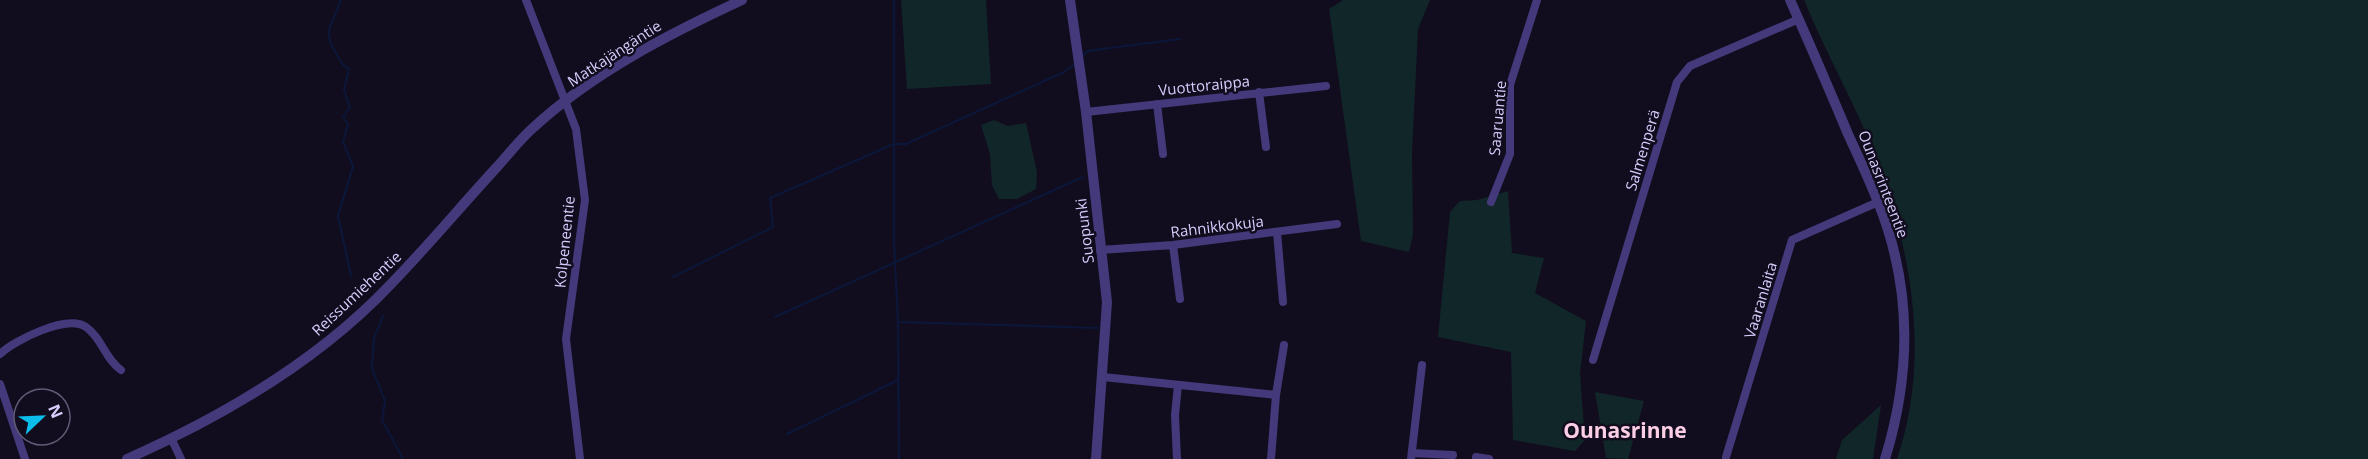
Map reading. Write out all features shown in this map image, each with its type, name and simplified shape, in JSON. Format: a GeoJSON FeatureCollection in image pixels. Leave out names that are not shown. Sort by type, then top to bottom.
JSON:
{"type":"FeatureCollection","features":[{"type":"Feature","properties":{"kind":"street","name":"Kolpeneentie"},"geometry":{"type":"LineString","coordinates":[[526,0],[567,100],[576,129],[585,200],[566,339],[580,459]]}},
{"type":"Feature","properties":{"kind":"street","name":"Matkajängäntie"},"geometry":{"type":"LineString","coordinates":[[567,100],[643,49],[742,0]]}},
{"type":"Feature","properties":{"kind":"street","name":"Suopunki"},"geometry":{"type":"LineString","coordinates":[[1070,0],[1086,112],[1107,302],[1096,459]]}},
{"type":"Feature","properties":{"kind":"street","name":"Saaruantie"},"geometry":{"type":"LineString","coordinates":[[1491,202],[1510,154],[1510,85],[1537,0]]}},
{"type":"Feature","properties":{"kind":"street","name":"Ounasrinteentie"},"geometry":{"type":"LineString","coordinates":[[1790,0],[1878,202],[1894,253],[1904,319],[1901,388],[1885,459]]}},
{"type":"Feature","properties":{"kind":"street","name":"Salmenperä"},"geometry":{"type":"LineString","coordinates":[[1593,360],[1677,82],[1690,66],[1799,19]]}},
{"type":"Feature","properties":{"kind":"street","name":"Vuottoraippa"},"geometry":{"type":"LineString","coordinates":[[1086,112],[1326,86]]}},
{"type":"Feature","properties":{"kind":"street"},"geometry":{"type":"LineString","coordinates":[[1259,92],[1266,147]]}},
{"type":"Feature","properties":{"kind":"street","name":"Reissumiehentie"},"geometry":{"type":"LineString","coordinates":[[127,459],[171,438],[265,386],[335,336],[390,286],[533,128],[567,100]]}},
{"type":"Feature","properties":{"kind":"street"},"geometry":{"type":"LineString","coordinates":[[1157,104],[1163,154]]}},
{"type":"Feature","properties":{"kind":"street","name":"Vaaranlaita"},"geometry":{"type":"LineString","coordinates":[[1726,457],[1792,240],[1878,202]]}},
{"type":"Feature","properties":{"kind":"street","name":"Rahnikkokuja"},"geometry":{"type":"LineString","coordinates":[[1100,250],[1173,245],[1337,224]]}},
{"type":"Feature","properties":{"kind":"street"},"geometry":{"type":"LineString","coordinates":[[1277,232],[1283,302]]}},
{"type":"Feature","properties":{"kind":"street"},"geometry":{"type":"LineString","coordinates":[[1173,245],[1180,299]]}},
{"type":"Feature","properties":{"kind":"street"},"geometry":{"type":"LineString","coordinates":[[0,354],[8,347],[55,326],[77,323],[86,327],[96,337],[110,362],[121,370]]}},
{"type":"Feature","properties":{"kind":"street"},"geometry":{"type":"LineString","coordinates":[[1272,459],[1276,395],[1284,345]]}},
{"type":"Feature","properties":{"kind":"street"},"geometry":{"type":"LineString","coordinates":[[1422,365],[1412,456],[1453,454]]}},
{"type":"Feature","properties":{"kind":"street"},"geometry":{"type":"LineString","coordinates":[[1103,377],[1276,395]]}},
{"type":"Feature","properties":{"kind":"street"},"geometry":{"type":"LineString","coordinates":[[0,384],[25,459]]}},
{"type":"Feature","properties":{"kind":"street"},"geometry":{"type":"LineString","coordinates":[[1177,459],[1178,386]]}},
{"type":"Feature","properties":{"kind":"street"},"geometry":{"type":"LineString","coordinates":[[171,438],[181,459]]}},
{"type":"Feature","properties":{"kind":"street"},"geometry":{"type":"LineString","coordinates":[[1476,457],[1489,459]]}},
{"type":"Feature","properties":{"kind":"green space"},"geometry":{"type":"Polygon","coordinates":[[[901,0],[986,0],[991,84],[907,89],[901,0]]]}},
{"type":"Feature","properties":{"kind":"green space"},"geometry":{"type":"Polygon","coordinates":[[[1343,0],[1430,0],[1418,29],[1412,153],[1413,235],[1409,252],[1361,241],[1329,9],[1343,0]]]}},
{"type":"Feature","properties":{"kind":"green space"},"geometry":{"type":"Polygon","coordinates":[[[1804,0],[2368,0],[2368,459],[1897,459],[1907,421],[1913,382],[1915,344],[1913,304],[1907,266],[1898,227],[1874,153],[1804,0]]]}},
{"type":"Feature","properties":{"kind":"green space"},"geometry":{"type":"Polygon","coordinates":[[[994,120],[1007,126],[1026,123],[1037,172],[1036,189],[1017,199],[999,199],[992,185],[990,154],[981,125],[994,120]]]}},
{"type":"Feature","properties":{"kind":"green space"},"geometry":{"type":"Polygon","coordinates":[[[1508,191],[1512,253],[1544,258],[1535,293],[1586,321],[1580,374],[1585,440],[1575,451],[1513,440],[1511,352],[1438,337],[1450,212],[1460,201],[1477,200],[1508,191]]]}},
{"type":"Feature","properties":{"kind":"green space"},"geometry":{"type":"Polygon","coordinates":[[[1595,392],[1644,401],[1628,459],[1606,458],[1595,392]]]}},
{"type":"Feature","properties":{"kind":"green space"},"geometry":{"type":"Polygon","coordinates":[[[1881,405],[1873,459],[1836,459],[1842,440],[1881,405]]]}},
{"type":"Feature","properties":{"kind":"waterway"},"geometry":{"type":"LineString","coordinates":[[341,0],[329,33],[332,46],[339,59],[349,69],[344,90],[350,107],[343,117],[348,124],[343,142],[353,166],[338,216],[351,276]]}},
{"type":"Feature","properties":{"kind":"waterway"},"geometry":{"type":"LineString","coordinates":[[894,0],[894,242],[898,322],[899,459]]}},
{"type":"Feature","properties":{"kind":"waterway"},"geometry":{"type":"LineString","coordinates":[[1081,58],[1087,51],[1180,39]]}},
{"type":"Feature","properties":{"kind":"waterway"},"geometry":{"type":"LineString","coordinates":[[673,277],[773,227],[770,198],[894,144],[906,144],[1064,72],[1075,64]]}},
{"type":"Feature","properties":{"kind":"waterway"},"geometry":{"type":"LineString","coordinates":[[775,317],[1083,177]]}},
{"type":"Feature","properties":{"kind":"waterway"},"geometry":{"type":"LineString","coordinates":[[383,316],[374,338],[372,368],[385,401],[382,420],[403,459]]}},
{"type":"Feature","properties":{"kind":"waterway"},"geometry":{"type":"LineString","coordinates":[[898,322],[1098,328]]}},
{"type":"Feature","properties":{"kind":"waterway"},"geometry":{"type":"LineString","coordinates":[[787,434],[898,380]]}},
{"type":"Feature","properties":{"kind":"district","name":"Ounasrinne"},"geometry":{"type":"Point","coordinates":[1625,430]}}]}
